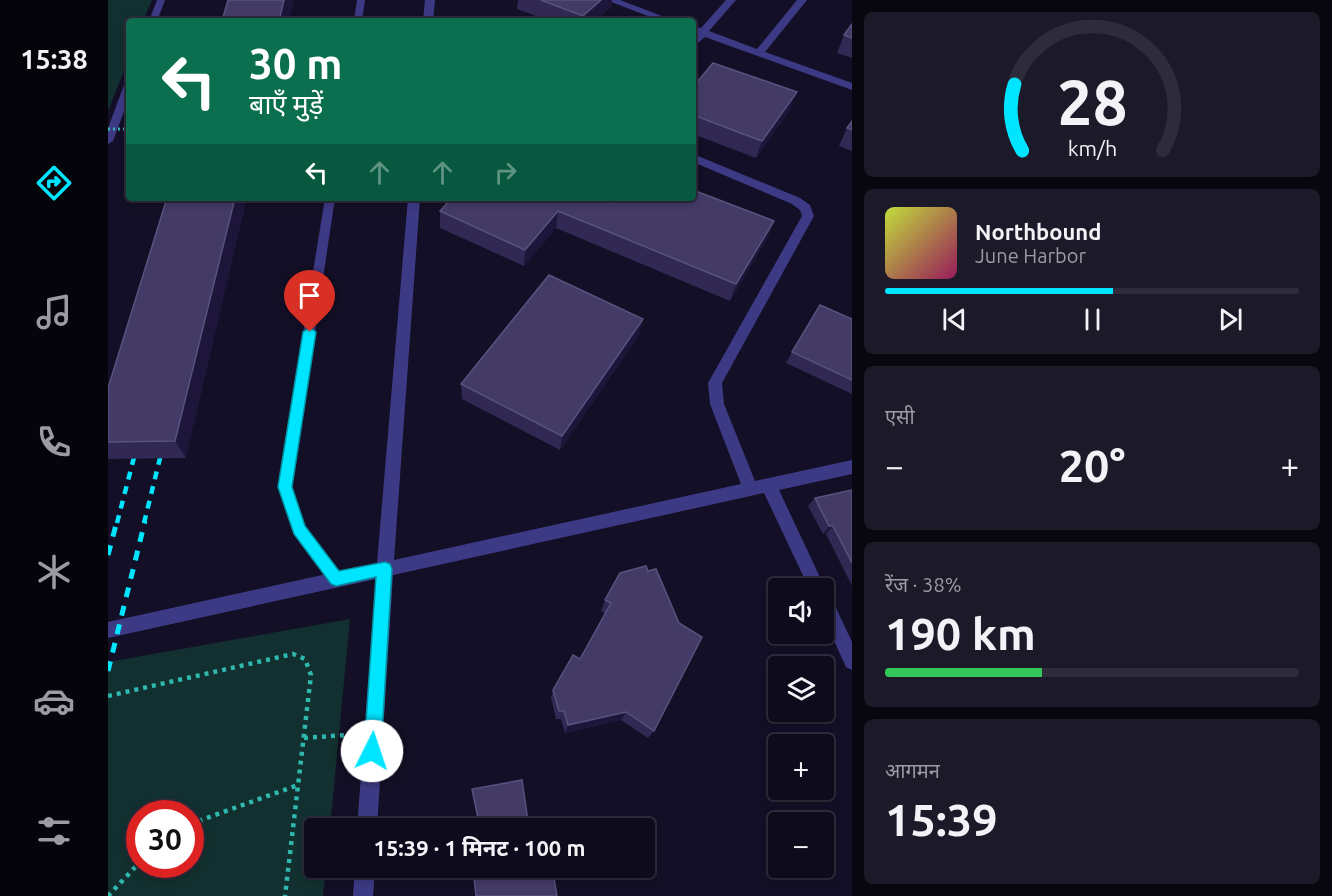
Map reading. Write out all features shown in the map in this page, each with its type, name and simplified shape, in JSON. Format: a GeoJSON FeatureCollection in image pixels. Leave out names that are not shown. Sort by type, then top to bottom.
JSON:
{"type":"FeatureCollection","features":[{"type":"Feature","properties":{"kind":"street"},"geometry":{"type":"LineString","coordinates":[[428,18],[430,0]]}},
{"type":"Feature","properties":{"kind":"street"},"geometry":{"type":"LineString","coordinates":[[611,0],[662,18]]}},
{"type":"Feature","properties":{"kind":"street"},"geometry":{"type":"LineString","coordinates":[[731,0],[698,31],[852,87]]}},
{"type":"Feature","properties":{"kind":"street"},"geometry":{"type":"LineString","coordinates":[[759,53],[802,0]]}},
{"type":"Feature","properties":{"kind":"street"},"geometry":{"type":"LineString","coordinates":[[696,159],[796,201],[806,208],[808,216],[715,383],[717,404],[750,487]]}},
{"type":"Feature","properties":{"kind":"street"},"geometry":{"type":"LineString","coordinates":[[368,818],[414,201]]}},
{"type":"Feature","properties":{"kind":"street"},"geometry":{"type":"LineString","coordinates":[[108,630],[852,466]]}},
{"type":"Feature","properties":{"kind":"street"},"geometry":{"type":"LineString","coordinates":[[768,484],[812,578]]}},
{"type":"Feature","properties":{"kind":"street"},"geometry":{"type":"LineString","coordinates":[[834,622],[852,661]]}},
{"type":"Feature","properties":{"kind":"street"},"geometry":{"type":"LineString","coordinates":[[363,896],[364,878]]}},
{"type":"Feature","properties":{"kind":"lane"},"geometry":{"type":"LineString","coordinates":[[154,18],[161,0]]}},
{"type":"Feature","properties":{"kind":"lane"},"geometry":{"type":"LineString","coordinates":[[358,18],[361,0]]}},
{"type":"Feature","properties":{"kind":"lane"},"geometry":{"type":"LineString","coordinates":[[108,141],[126,94]]}},
{"type":"Feature","properties":{"kind":"lane"},"geometry":{"type":"LineString","coordinates":[[330,201],[285,487],[299,529],[336,579]]}},
{"type":"Feature","properties":{"kind":"path"},"geometry":{"type":"LineString","coordinates":[[108,129],[126,129]]}},
{"type":"Feature","properties":{"kind":"path"},"geometry":{"type":"LineString","coordinates":[[108,696],[293,654],[305,659],[311,675],[285,896]]}},
{"type":"Feature","properties":{"kind":"path"},"geometry":{"type":"LineString","coordinates":[[304,738],[374,732]]}},
{"type":"Feature","properties":{"kind":"path"},"geometry":{"type":"LineString","coordinates":[[204,819],[298,786]]}},
{"type":"Feature","properties":{"kind":"path"},"geometry":{"type":"LineString","coordinates":[[108,896],[126,875]]}},
{"type":"Feature","properties":{"kind":"green space"},"geometry":{"type":"Polygon","coordinates":[[[108,0],[152,0],[144,18],[126,18],[126,66],[108,111],[108,0]]]}},
{"type":"Feature","properties":{"kind":"green space"},"geometry":{"type":"Polygon","coordinates":[[[350,619],[331,818],[304,818],[304,878],[325,878],[323,896],[108,896],[108,662],[350,619]]]}},
{"type":"Feature","properties":{"kind":"building"},"geometry":{"type":"Polygon","coordinates":[[[228,0],[284,0],[280,18],[223,18],[228,0]]]}},
{"type":"Feature","properties":{"kind":"building"},"geometry":{"type":"Polygon","coordinates":[[[541,0],[601,0],[583,16],[541,0]]]}},
{"type":"Feature","properties":{"kind":"building"},"geometry":{"type":"Polygon","coordinates":[[[852,24],[852,38],[844,35],[852,24]]]}},
{"type":"Feature","properties":{"kind":"building"},"geometry":{"type":"Polygon","coordinates":[[[713,63],[797,92],[762,141],[696,116],[696,83],[713,63]]]}},
{"type":"Feature","properties":{"kind":"building"},"geometry":{"type":"Polygon","coordinates":[[[696,191],[774,221],[736,284],[558,211],[525,250],[440,211],[449,201],[606,201],[611,203],[613,201],[696,201],[696,191]]]}},
{"type":"Feature","properties":{"kind":"building"},"geometry":{"type":"Polygon","coordinates":[[[166,201],[234,201],[175,441],[108,442],[108,388],[166,201]]]}},
{"type":"Feature","properties":{"kind":"building"},"geometry":{"type":"Polygon","coordinates":[[[549,275],[643,319],[562,436],[461,384],[549,275]]]}},
{"type":"Feature","properties":{"kind":"building"},"geometry":{"type":"Polygon","coordinates":[[[820,305],[852,319],[852,380],[792,352],[820,305]]]}},
{"type":"Feature","properties":{"kind":"building"},"geometry":{"type":"Polygon","coordinates":[[[852,490],[852,563],[815,498],[852,490]]]}},
{"type":"Feature","properties":{"kind":"building"},"geometry":{"type":"Polygon","coordinates":[[[646,566],[648,571],[656,569],[679,623],[702,637],[654,731],[626,712],[568,725],[564,711],[559,711],[553,690],[573,655],[580,659],[611,603],[605,600],[620,573],[646,566]]]}},
{"type":"Feature","properties":{"kind":"building"},"geometry":{"type":"Polygon","coordinates":[[[522,780],[528,818],[478,818],[472,789],[522,780]]]}},
{"type":"Feature","properties":{"kind":"building"},"geometry":{"type":"Polygon","coordinates":[[[474,878],[554,878],[557,896],[476,896],[474,878]]]}},
{"type":"Feature","properties":{"kind":"railway"},"geometry":{"type":"LineString","coordinates":[[117,523],[138,442]]}},
{"type":"Feature","properties":{"kind":"railway"},"geometry":{"type":"LineString","coordinates":[[144,523],[164,442]]}},
{"type":"Feature","properties":{"kind":"railway"},"geometry":{"type":"LineString","coordinates":[[108,555],[117,521]]}},
{"type":"Feature","properties":{"kind":"railway"},"geometry":{"type":"LineString","coordinates":[[108,671],[145,521]]}},
{"type":"Feature","properties":{"kind":"route"},"geometry":{"type":"LineString","coordinates":[[310,332],[285,487],[299,529],[336,579],[385,569],[372,751]]}}]}
